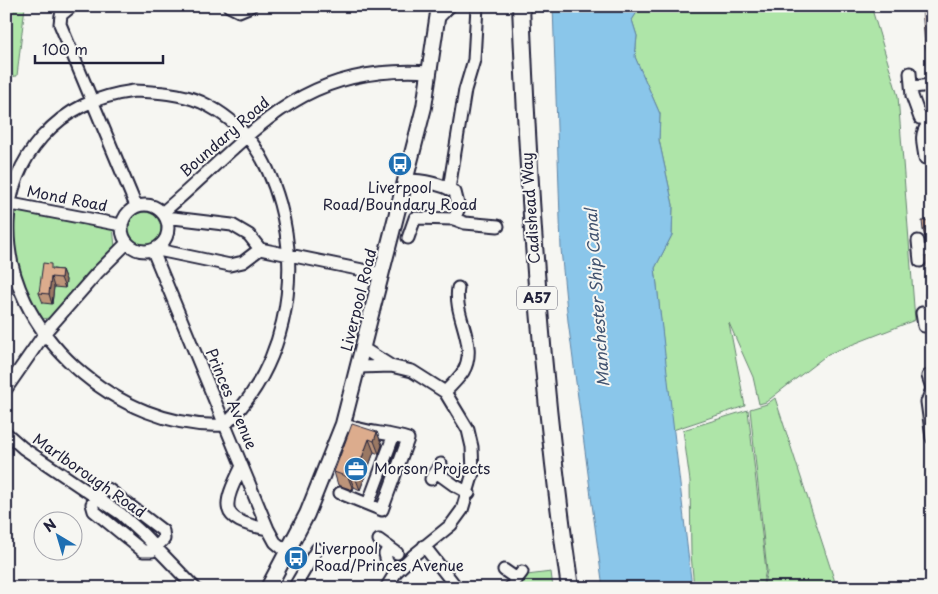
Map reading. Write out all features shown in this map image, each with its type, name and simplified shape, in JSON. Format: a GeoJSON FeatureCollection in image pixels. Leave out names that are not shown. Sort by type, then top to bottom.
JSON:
{"type":"FeatureCollection","features":[{"type":"Feature","properties":{"kind":"highway","name":"Cadishead Way"},"geometry":{"type":"LineString","coordinates":[[521,6],[526,132],[538,312],[557,497],[570,588]]}},
{"type":"Feature","properties":{"kind":"main road","name":"Liverpool Road"},"geometry":{"type":"LineString","coordinates":[[268,588],[288,553],[324,475],[343,424],[364,349],[406,180],[430,72],[438,12]]}},
{"type":"Feature","properties":{"kind":"street"},"geometry":{"type":"LineString","coordinates":[[72,6],[61,15],[60,24],[136,206]]}},
{"type":"Feature","properties":{"kind":"street"},"geometry":{"type":"LineString","coordinates":[[230,6],[240,11],[251,6]]}},
{"type":"Feature","properties":{"kind":"street"},"geometry":{"type":"LineString","coordinates":[[438,12],[450,6]]}},
{"type":"Feature","properties":{"kind":"street"},"geometry":{"type":"LineString","coordinates":[[449,189],[465,90],[474,60],[477,6]]}},
{"type":"Feature","properties":{"kind":"street","name":"Boundary Road"},"geometry":{"type":"LineString","coordinates":[[164,214],[246,136],[286,105],[345,78],[386,72],[430,72]]}},
{"type":"Feature","properties":{"kind":"street"},"geometry":{"type":"LineString","coordinates":[[910,73],[912,91],[920,118],[928,118],[927,126],[923,131],[921,139],[925,158]]}},
{"type":"Feature","properties":{"kind":"street"},"geometry":{"type":"LineString","coordinates":[[912,91],[932,86]]}},
{"type":"Feature","properties":{"kind":"street"},"geometry":{"type":"LineString","coordinates":[[134,91],[180,95],[201,102],[225,116],[246,136],[262,157],[272,175],[286,227],[289,255],[287,305],[272,356],[250,398],[225,425],[203,426],[174,421],[125,401],[87,376],[69,360],[45,333],[22,293],[11,264],[8,248],[8,203],[13,184],[28,153],[36,143],[58,120],[92,100],[134,91]]}},
{"type":"Feature","properties":{"kind":"street"},"geometry":{"type":"LineString","coordinates":[[406,180],[419,180],[455,192],[459,208],[454,219]]}},
{"type":"Feature","properties":{"kind":"street","name":"Mond Road"},"geometry":{"type":"LineString","coordinates":[[8,203],[121,225]]}},
{"type":"Feature","properties":{"kind":"street"},"geometry":{"type":"LineString","coordinates":[[260,249],[243,262],[230,265],[155,249],[143,252],[134,250],[126,244],[122,235],[121,225],[124,217],[136,206],[145,205],[164,214],[232,225],[249,235],[260,249],[382,274]]}},
{"type":"Feature","properties":{"kind":"street"},"geometry":{"type":"LineString","coordinates":[[155,249],[168,234],[164,214]]}},
{"type":"Feature","properties":{"kind":"street"},"geometry":{"type":"LineString","coordinates":[[408,238],[414,218],[454,219],[465,223],[498,226]]}},
{"type":"Feature","properties":{"kind":"street"},"geometry":{"type":"LineString","coordinates":[[6,389],[45,333],[97,273],[126,244]]}},
{"type":"Feature","properties":{"kind":"street","name":"Princes Avenue"},"geometry":{"type":"LineString","coordinates":[[155,249],[268,529],[275,542],[288,553]]}},
{"type":"Feature","properties":{"kind":"street"},"geometry":{"type":"LineString","coordinates":[[919,251],[932,250]]}},
{"type":"Feature","properties":{"kind":"street"},"geometry":{"type":"LineString","coordinates":[[445,392],[463,372],[470,350],[453,295]]}},
{"type":"Feature","properties":{"kind":"street"},"geometry":{"type":"LineString","coordinates":[[364,349],[391,366]]}},
{"type":"Feature","properties":{"kind":"street"},"geometry":{"type":"LineString","coordinates":[[359,367],[391,366],[412,371],[445,392],[468,430],[472,447],[473,473],[469,492],[462,510],[451,525],[424,546],[396,572],[386,588]]}},
{"type":"Feature","properties":{"kind":"street"},"geometry":{"type":"LineString","coordinates":[[928,376],[932,388],[927,402],[932,438]]}},
{"type":"Feature","properties":{"kind":"street"},"geometry":{"type":"LineString","coordinates":[[340,493],[382,510],[408,439],[368,430],[361,431],[343,424]]}},
{"type":"Feature","properties":{"kind":"street","name":"Marlborough Road"},"geometry":{"type":"LineString","coordinates":[[6,433],[23,448],[121,514],[195,588]]}},
{"type":"Feature","properties":{"kind":"street"},"geometry":{"type":"LineString","coordinates":[[242,466],[228,497],[228,509],[234,518],[268,529]]}},
{"type":"Feature","properties":{"kind":"street"},"geometry":{"type":"LineString","coordinates":[[436,472],[454,485],[469,492]]}},
{"type":"Feature","properties":{"kind":"street"},"geometry":{"type":"LineString","coordinates":[[379,540],[393,550],[385,554],[386,562],[396,572]]}},
{"type":"Feature","properties":{"kind":"street"},"geometry":{"type":"LineString","coordinates":[[424,546],[457,588]]}},
{"type":"Feature","properties":{"kind":"street"},"geometry":{"type":"LineString","coordinates":[[294,588],[317,549]]}},
{"type":"Feature","properties":{"kind":"street"},"geometry":{"type":"LineString","coordinates":[[504,570],[516,580]]}},
{"type":"Feature","properties":{"kind":"green space"},"geometry":{"type":"Polygon","coordinates":[[[6,6],[25,6],[17,76],[6,77],[6,6]]]}},
{"type":"Feature","properties":{"kind":"green space"},"geometry":{"type":"Polygon","coordinates":[[[641,6],[871,6],[898,96],[915,320],[828,354],[766,402],[759,404],[753,377],[729,323],[745,406],[673,430],[655,268],[672,235],[673,205],[659,140],[660,114],[635,57],[637,36],[632,20],[641,6]]]}},
{"type":"Feature","properties":{"kind":"green space"},"geometry":{"type":"Polygon","coordinates":[[[18,209],[113,227],[115,247],[88,273],[49,318],[42,319],[34,306],[27,294],[19,269],[11,213],[18,209]]]}},
{"type":"Feature","properties":{"kind":"green space"},"geometry":{"type":"Polygon","coordinates":[[[144,212],[151,213],[156,217],[160,222],[160,236],[156,241],[151,245],[144,246],[137,245],[132,241],[128,236],[127,229],[128,222],[132,217],[137,213],[144,212]]]}},
{"type":"Feature","properties":{"kind":"green space"},"geometry":{"type":"Polygon","coordinates":[[[775,398],[837,588],[763,588],[767,571],[750,409],[767,404],[775,398]]]}},
{"type":"Feature","properties":{"kind":"green space"},"geometry":{"type":"Polygon","coordinates":[[[748,410],[766,570],[762,588],[694,588],[691,554],[690,481],[683,430],[748,410]]]}},
{"type":"Feature","properties":{"kind":"green space"},"geometry":{"type":"Polygon","coordinates":[[[551,572],[553,588],[517,588],[527,575],[551,572]]]}},
{"type":"Feature","properties":{"kind":"water","name":"Manchester Ship Canal"},"geometry":{"type":"Polygon","coordinates":[[[553,6],[641,6],[632,20],[637,36],[635,57],[660,114],[659,140],[673,205],[672,235],[655,268],[692,588],[603,588],[568,321],[561,249],[553,6]]]}},
{"type":"Feature","properties":{"kind":"building"},"geometry":{"type":"Polygon","coordinates":[[[922,6],[932,6],[932,52],[928,52],[927,46],[925,46],[922,6]]]}},
{"type":"Feature","properties":{"kind":"building"},"geometry":{"type":"Polygon","coordinates":[[[927,132],[932,132],[932,149],[930,149],[927,132]]]}},
{"type":"Feature","properties":{"kind":"building"},"geometry":{"type":"Polygon","coordinates":[[[932,220],[932,230],[923,230],[922,221],[932,220]]]}},
{"type":"Feature","properties":{"kind":"building"},"geometry":{"type":"Polygon","coordinates":[[[932,256],[932,266],[927,267],[926,257],[932,256]]]}},
{"type":"Feature","properties":{"kind":"building"},"geometry":{"type":"Polygon","coordinates":[[[43,263],[51,264],[51,269],[62,270],[61,278],[51,277],[49,294],[39,293],[43,263]]]}},
{"type":"Feature","properties":{"kind":"building"},"geometry":{"type":"Polygon","coordinates":[[[925,293],[932,293],[932,301],[926,302],[925,293]]]}},
{"type":"Feature","properties":{"kind":"building"},"geometry":{"type":"Polygon","coordinates":[[[352,424],[377,432],[374,441],[369,439],[355,477],[349,475],[348,477],[334,472],[352,424]]]}},
{"type":"Feature","properties":{"kind":"place","name":"Liverpool Road/Boundary Road"},"geometry":{"type":"Point","coordinates":[400,164]}},
{"type":"Feature","properties":{"kind":"place","name":"Morson Projects"},"geometry":{"type":"Point","coordinates":[356,469]}},
{"type":"Feature","properties":{"kind":"place","name":"Liverpool Road/Princes Avenue"},"geometry":{"type":"Point","coordinates":[296,558]}}]}
